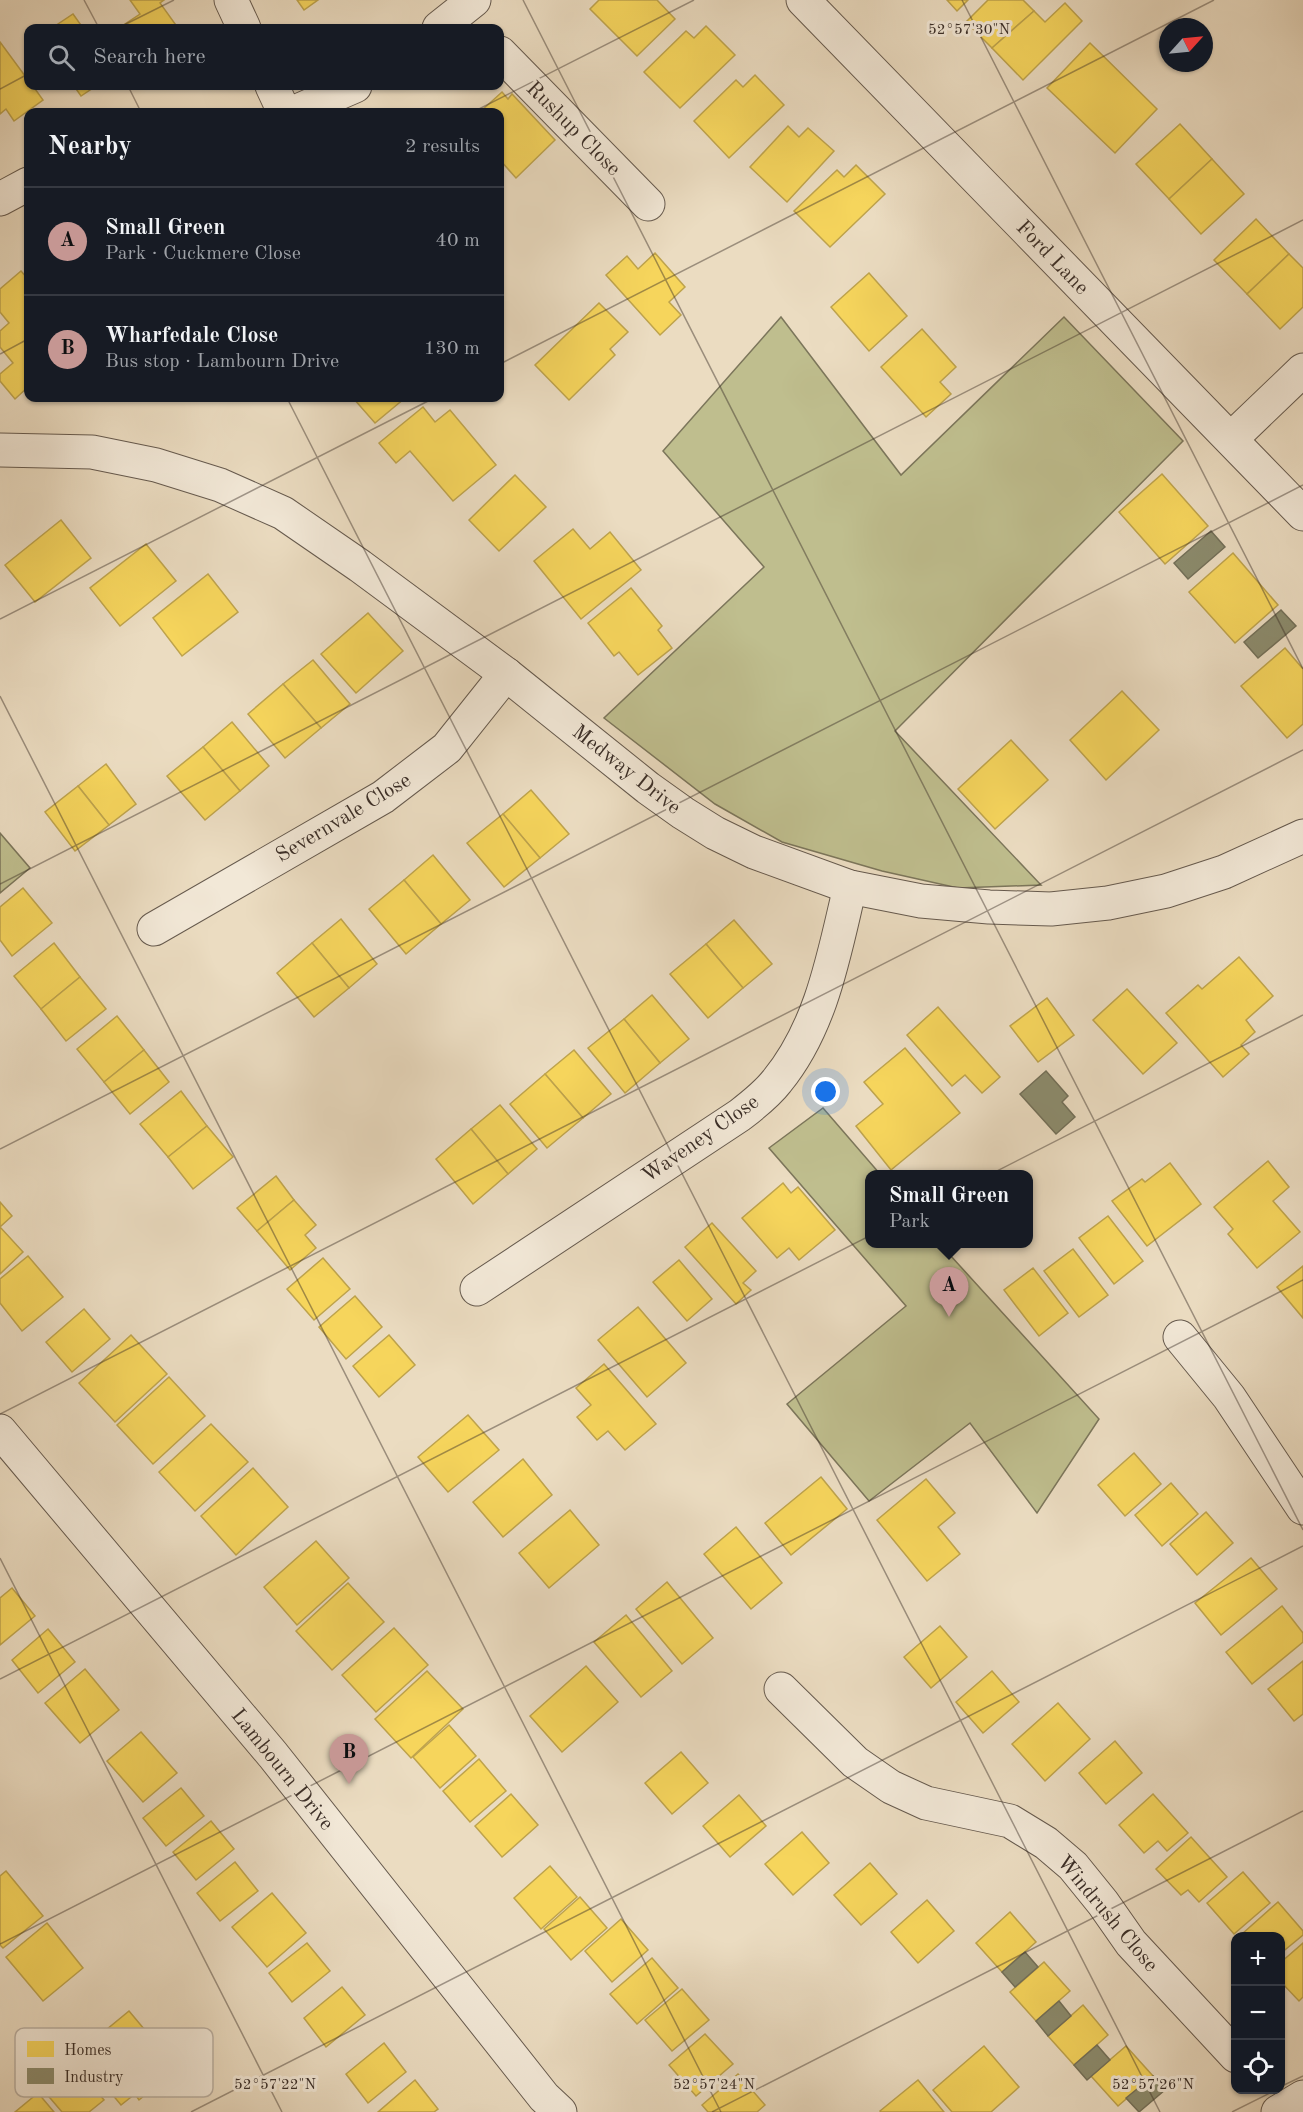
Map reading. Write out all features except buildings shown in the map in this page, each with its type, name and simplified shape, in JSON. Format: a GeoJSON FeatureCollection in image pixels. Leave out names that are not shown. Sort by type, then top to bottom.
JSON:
{"type":"FeatureCollection","features":[{"type":"Feature","properties":{"kind":"street"},"geometry":{"type":"LineString","coordinates":[[231,0],[242,24]]}},
{"type":"Feature","properties":{"kind":"street","name":"Ford Lane"},"geometry":{"type":"LineString","coordinates":[[803,0],[1303,514]]}},
{"type":"Feature","properties":{"kind":"street","name":"Rushup Close"},"geometry":{"type":"LineString","coordinates":[[504,57],[648,204]]}},
{"type":"Feature","properties":{"kind":"street"},"geometry":{"type":"LineString","coordinates":[[274,90],[282,108]]}},
{"type":"Feature","properties":{"kind":"street"},"geometry":{"type":"LineString","coordinates":[[304,108],[346,90]]}},
{"type":"Feature","properties":{"kind":"street"},"geometry":{"type":"LineString","coordinates":[[0,199],[24,186]]}},
{"type":"Feature","properties":{"kind":"street"},"geometry":{"type":"LineString","coordinates":[[1231,439],[1303,370]]}},
{"type":"Feature","properties":{"kind":"street","name":"Medway Drive"},"geometry":{"type":"LineString","coordinates":[[0,450],[92,452],[156,465],[219,485],[283,513],[360,566],[506,674],[648,788],[715,833],[754,852],[850,887],[921,901],[989,907],[1052,909],[1108,903],[1166,891],[1224,872],[1303,836]]}},
{"type":"Feature","properties":{"kind":"street","name":"Severnvale Close"},"geometry":{"type":"LineString","coordinates":[[154,929],[383,797],[447,748],[506,674]]}},
{"type":"Feature","properties":{"kind":"street","name":"Waveney Close"},"geometry":{"type":"LineString","coordinates":[[477,1288],[740,1115],[777,1082],[800,1046],[816,1013],[850,887]]}},
{"type":"Feature","properties":{"kind":"street"},"geometry":{"type":"LineString","coordinates":[[1180,1337],[1229,1397],[1303,1508]]}},
{"type":"Feature","properties":{"kind":"street","name":"Lambourn Drive"},"geometry":{"type":"LineString","coordinates":[[0,1431],[273,1755],[544,2097],[560,2112]]}},
{"type":"Feature","properties":{"kind":"street","name":"Windrush Close"},"geometry":{"type":"LineString","coordinates":[[781,1689],[855,1762],[891,1787],[926,1803],[1010,1821],[1046,1844],[1073,1866],[1131,1943],[1231,2051]]}},
{"type":"Feature","properties":{"kind":"shaded area"},"geometry":{"type":"Polygon","coordinates":[[[781,317],[901,475],[1064,317],[1183,441],[895,731],[1041,885],[958,888],[882,871],[782,842],[715,804],[604,718],[764,567],[663,451],[781,317]]]}},
{"type":"Feature","properties":{"kind":"shaded area"},"geometry":{"type":"Polygon","coordinates":[[[0,833],[30,868],[0,893],[0,833]]]}},
{"type":"Feature","properties":{"kind":"shaded area"},"geometry":{"type":"Polygon","coordinates":[[[823,1108],[877,1170],[865,1170],[865,1248],[944,1248],[1099,1419],[1037,1513],[970,1423],[869,1501],[787,1404],[906,1306],[769,1148],[823,1108]]]}},
{"type":"Feature","properties":{"kind":"place","name":"Small Green"},"geometry":{"type":"Point","coordinates":[949,1317]}},
{"type":"Feature","properties":{"kind":"place","name":"Wharfedale Close"},"geometry":{"type":"Point","coordinates":[349,1784]}}]}
